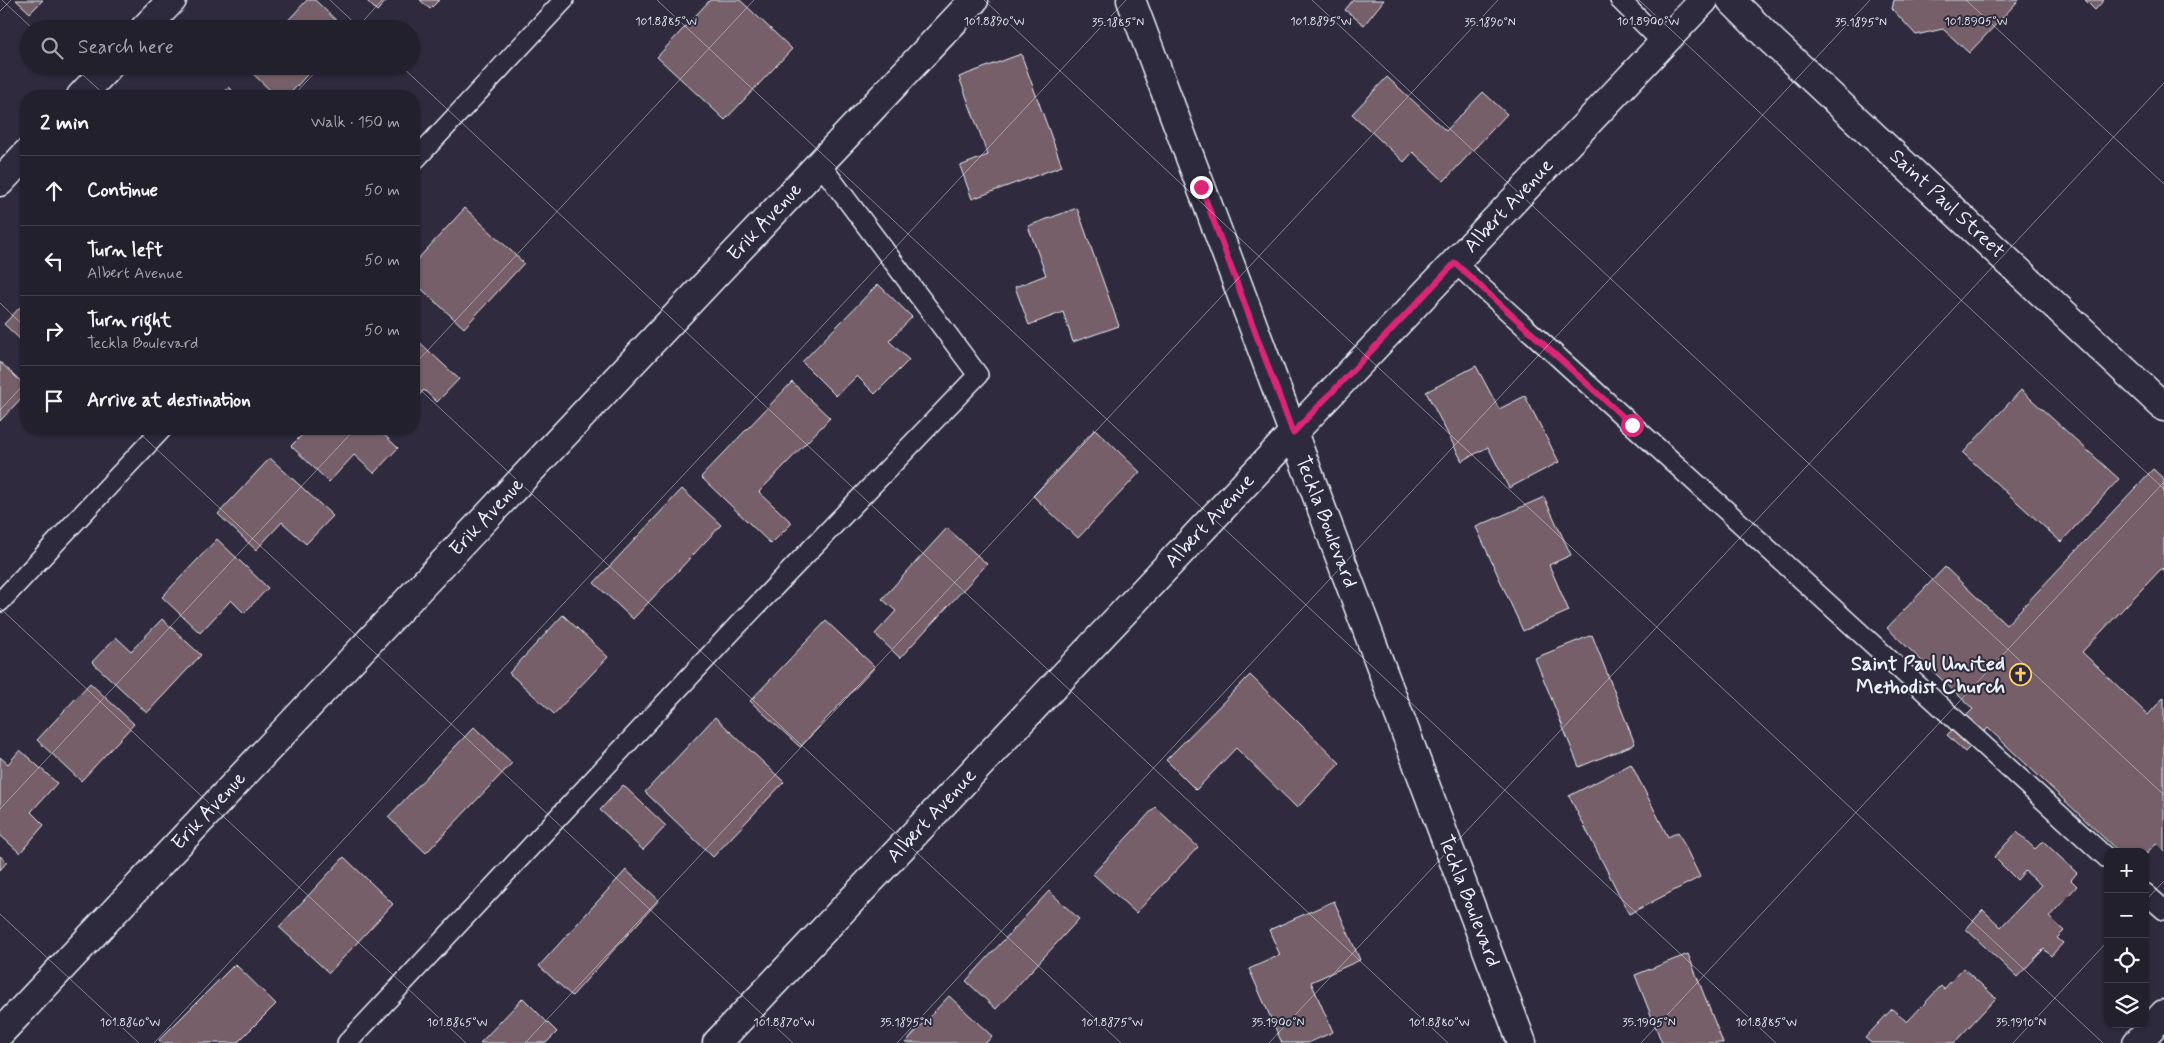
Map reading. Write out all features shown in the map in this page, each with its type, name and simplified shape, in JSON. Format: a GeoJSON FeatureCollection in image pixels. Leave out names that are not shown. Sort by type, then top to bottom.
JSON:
{"type":"FeatureCollection","features":[{"type":"Feature","properties":{"kind":"street"},"geometry":{"type":"LineString","coordinates":[[153,20],[172,0]]}},
{"type":"Feature","properties":{"kind":"street","name":"Erik Avenue"},"geometry":{"type":"LineString","coordinates":[[0,1033],[974,0]]}},
{"type":"Feature","properties":{"kind":"street","name":"Teckla Boulevard"},"geometry":{"type":"LineString","coordinates":[[1131,0],[1522,1043]]}},
{"type":"Feature","properties":{"kind":"street","name":"Albert Avenue"},"geometry":{"type":"LineString","coordinates":[[717,1043],[1704,0]]}},
{"type":"Feature","properties":{"kind":"street","name":"Saint Paul Street"},"geometry":{"type":"LineString","coordinates":[[1731,0],[1772,41],[2164,407]]}},
{"type":"Feature","properties":{"kind":"street"},"geometry":{"type":"LineString","coordinates":[[87,90],[101,75]]}},
{"type":"Feature","properties":{"kind":"street"},"geometry":{"type":"LineString","coordinates":[[0,182],[20,160]]}},
{"type":"Feature","properties":{"kind":"street"},"geometry":{"type":"LineString","coordinates":[[2137,1043],[2164,1014]]}},
{"type":"Feature","properties":{"kind":"lane"},"geometry":{"type":"LineString","coordinates":[[420,155],[564,0]]}},
{"type":"Feature","properties":{"kind":"lane"},"geometry":{"type":"LineString","coordinates":[[1620,0],[1663,43]]}},
{"type":"Feature","properties":{"kind":"lane"},"geometry":{"type":"LineString","coordinates":[[347,1043],[738,625],[978,375],[820,164]]}},
{"type":"Feature","properties":{"kind":"lane"},"geometry":{"type":"LineString","coordinates":[[1455,263],[2104,855]]}},
{"type":"Feature","properties":{"kind":"lane"},"geometry":{"type":"LineString","coordinates":[[0,602],[156,435]]}},
{"type":"Feature","properties":{"kind":"lane"},"geometry":{"type":"LineString","coordinates":[[2149,897],[2164,910]]}},
{"type":"Feature","properties":{"kind":"building"},"geometry":{"type":"Polygon","coordinates":[[[16,0],[43,0],[30,13],[16,0]]]}},
{"type":"Feature","properties":{"kind":"building"},"geometry":{"type":"Polygon","coordinates":[[[307,0],[315,0],[336,20],[288,20],[307,0]]]}},
{"type":"Feature","properties":{"kind":"building"},"geometry":{"type":"Polygon","coordinates":[[[366,0],[387,0],[377,11],[366,0]]]}},
{"type":"Feature","properties":{"kind":"building"},"geometry":{"type":"Polygon","coordinates":[[[420,0],[439,0],[430,9],[420,0]]]}},
{"type":"Feature","properties":{"kind":"building"},"geometry":{"type":"Polygon","coordinates":[[[710,0],[740,0],[792,49],[725,120],[657,57],[710,0]]]}},
{"type":"Feature","properties":{"kind":"building"},"geometry":{"type":"Polygon","coordinates":[[[1353,0],[1384,0],[1364,25],[1345,10],[1353,0]]]}},
{"type":"Feature","properties":{"kind":"building"},"geometry":{"type":"Polygon","coordinates":[[[1894,0],[2019,0],[1969,53],[1943,29],[1916,35],[1892,9],[1894,0]]]}},
{"type":"Feature","properties":{"kind":"building"},"geometry":{"type":"Polygon","coordinates":[[[2085,0],[2104,0],[2095,10],[2085,0]]]}},
{"type":"Feature","properties":{"kind":"building"},"geometry":{"type":"Polygon","coordinates":[[[1021,54],[1062,166],[972,199],[960,166],[988,155],[959,77],[1021,54]]]}},
{"type":"Feature","properties":{"kind":"building"},"geometry":{"type":"Polygon","coordinates":[[[254,75],[307,75],[293,90],[270,90],[254,75]]]}},
{"type":"Feature","properties":{"kind":"building"},"geometry":{"type":"Polygon","coordinates":[[[1387,77],[1446,131],[1483,92],[1507,114],[1444,181],[1413,152],[1404,162],[1352,114],[1387,77]]]}},
{"type":"Feature","properties":{"kind":"building"},"geometry":{"type":"Polygon","coordinates":[[[465,208],[524,263],[464,328],[420,288],[420,257],[465,208]]]}},
{"type":"Feature","properties":{"kind":"building"},"geometry":{"type":"Polygon","coordinates":[[[1077,208],[1119,326],[1073,342],[1063,312],[1029,325],[1015,287],[1046,275],[1028,226],[1077,208]]]}},
{"type":"Feature","properties":{"kind":"building"},"geometry":{"type":"Polygon","coordinates":[[[878,284],[912,317],[889,341],[909,360],[875,394],[857,376],[836,396],[802,362],[878,284]]]}},
{"type":"Feature","properties":{"kind":"building"},"geometry":{"type":"Polygon","coordinates":[[[20,307],[20,339],[4,324],[20,307]]]}},
{"type":"Feature","properties":{"kind":"building"},"geometry":{"type":"Polygon","coordinates":[[[420,343],[459,379],[437,402],[424,390],[420,394],[420,343]]]}},
{"type":"Feature","properties":{"kind":"building"},"geometry":{"type":"Polygon","coordinates":[[[0,362],[20,380],[20,399],[0,421],[0,362]]]}},
{"type":"Feature","properties":{"kind":"building"},"geometry":{"type":"Polygon","coordinates":[[[1476,366],[1499,409],[1525,396],[1559,462],[1509,488],[1488,447],[1462,461],[1426,392],[1476,366]]]}},
{"type":"Feature","properties":{"kind":"building"},"geometry":{"type":"Polygon","coordinates":[[[792,382],[830,418],[759,492],[792,523],[771,544],[701,477],[792,382]]]}},
{"type":"Feature","properties":{"kind":"building"},"geometry":{"type":"Polygon","coordinates":[[[2021,390],[2119,479],[2061,542],[1963,453],[2021,390]]]}},
{"type":"Feature","properties":{"kind":"building"},"geometry":{"type":"Polygon","coordinates":[[[1095,429],[1140,472],[1078,538],[1033,496],[1095,429]]]}},
{"type":"Feature","properties":{"kind":"building"},"geometry":{"type":"Polygon","coordinates":[[[302,435],[384,435],[398,448],[374,473],[354,455],[329,482],[291,446],[302,435]]]}},
{"type":"Feature","properties":{"kind":"building"},"geometry":{"type":"Polygon","coordinates":[[[270,458],[333,516],[306,544],[282,522],[256,550],[218,514],[270,458]]]}},
{"type":"Feature","properties":{"kind":"building","name":"Saint Paul United Methodist Church"},"geometry":{"type":"Polygon","coordinates":[[[2153,469],[2164,479],[2164,571],[2162,568],[2082,652],[2148,715],[2164,697],[2164,851],[2156,843],[2149,851],[2149,848],[2115,848],[1988,728],[1965,752],[1947,735],[1973,709],[1887,628],[1945,567],[2006,625],[2153,469]]]}},
{"type":"Feature","properties":{"kind":"building"},"geometry":{"type":"Polygon","coordinates":[[[682,489],[721,525],[633,619],[594,583],[682,489]]]}},
{"type":"Feature","properties":{"kind":"building"},"geometry":{"type":"Polygon","coordinates":[[[1544,497],[1571,555],[1549,565],[1569,611],[1523,631],[1476,527],[1544,497]]]}},
{"type":"Feature","properties":{"kind":"building"},"geometry":{"type":"Polygon","coordinates":[[[947,528],[987,564],[900,658],[875,634],[896,611],[882,599],[947,528]]]}},
{"type":"Feature","properties":{"kind":"building"},"geometry":{"type":"Polygon","coordinates":[[[217,539],[268,588],[244,613],[231,600],[200,633],[162,597],[217,539]]]}},
{"type":"Feature","properties":{"kind":"building"},"geometry":{"type":"Polygon","coordinates":[[[563,615],[608,657],[554,714],[509,673],[563,615]]]}},
{"type":"Feature","properties":{"kind":"building"},"geometry":{"type":"Polygon","coordinates":[[[162,619],[201,655],[147,713],[92,662],[116,637],[131,651],[162,619]]]}},
{"type":"Feature","properties":{"kind":"building"},"geometry":{"type":"Polygon","coordinates":[[[826,621],[875,667],[800,747],[750,701],[826,621]]]}},
{"type":"Feature","properties":{"kind":"building"},"geometry":{"type":"Polygon","coordinates":[[[1592,635],[1635,744],[1579,767],[1535,658],[1592,635]]]}},
{"type":"Feature","properties":{"kind":"building"},"geometry":{"type":"Polygon","coordinates":[[[1250,675],[1340,763],[1297,808],[1236,748],[1196,790],[1166,760],[1250,675]]]}},
{"type":"Feature","properties":{"kind":"building"},"geometry":{"type":"Polygon","coordinates":[[[90,683],[134,724],[81,781],[37,740],[90,683]]]}},
{"type":"Feature","properties":{"kind":"building"},"geometry":{"type":"Polygon","coordinates":[[[715,717],[784,782],[713,857],[645,792],[715,717]]]}},
{"type":"Feature","properties":{"kind":"building"},"geometry":{"type":"Polygon","coordinates":[[[474,727],[512,763],[426,853],[388,817],[474,727]]]}},
{"type":"Feature","properties":{"kind":"building"},"geometry":{"type":"Polygon","coordinates":[[[20,750],[57,783],[31,812],[44,825],[20,853],[0,835],[0,757],[8,764],[20,750]]]}},
{"type":"Feature","properties":{"kind":"building"},"geometry":{"type":"Polygon","coordinates":[[[1631,764],[1668,837],[1678,832],[1700,877],[1629,914],[1569,796],[1631,764]]]}},
{"type":"Feature","properties":{"kind":"building"},"geometry":{"type":"Polygon","coordinates":[[[623,785],[666,826],[643,850],[600,810],[623,785]]]}},
{"type":"Feature","properties":{"kind":"building"},"geometry":{"type":"Polygon","coordinates":[[[1155,807],[1198,847],[1136,913],[1093,874],[1155,807]]]}},
{"type":"Feature","properties":{"kind":"building"},"geometry":{"type":"Polygon","coordinates":[[[2017,832],[2035,849],[2043,841],[2077,873],[2071,880],[2077,886],[2049,917],[2064,931],[2057,938],[2063,943],[2051,956],[2044,949],[2017,977],[1966,929],[1983,910],[2001,927],[2041,885],[2025,871],[2017,880],[1994,857],[2017,832]]]}},
{"type":"Feature","properties":{"kind":"building"},"geometry":{"type":"Polygon","coordinates":[[[0,856],[7,862],[0,870],[0,856]]]}},
{"type":"Feature","properties":{"kind":"building"},"geometry":{"type":"Polygon","coordinates":[[[344,857],[393,904],[329,973],[279,927],[344,857]]]}},
{"type":"Feature","properties":{"kind":"building"},"geometry":{"type":"Polygon","coordinates":[[[626,870],[659,900],[572,996],[539,966],[626,870]]]}},
{"type":"Feature","properties":{"kind":"building"},"geometry":{"type":"Polygon","coordinates":[[[1049,891],[1079,919],[996,1009],[966,981],[1049,891]]]}},
{"type":"Feature","properties":{"kind":"building"},"geometry":{"type":"Polygon","coordinates":[[[1334,901],[1360,960],[1311,982],[1333,1032],[1308,1043],[1282,1043],[1249,969],[1280,955],[1269,930],[1334,901]]]}},
{"type":"Feature","properties":{"kind":"building"},"geometry":{"type":"Polygon","coordinates":[[[1688,954],[1723,1043],[1662,1043],[1635,975],[1688,954]]]}},
{"type":"Feature","properties":{"kind":"building"},"geometry":{"type":"Polygon","coordinates":[[[235,964],[276,1004],[237,1043],[162,1043],[159,1040],[235,964]]]}},
{"type":"Feature","properties":{"kind":"building"},"geometry":{"type":"Polygon","coordinates":[[[1963,968],[1996,998],[1954,1043],[1871,1043],[1865,1038],[1892,1009],[1907,1022],[1941,986],[1944,989],[1963,968]]]}},
{"type":"Feature","properties":{"kind":"building"},"geometry":{"type":"Polygon","coordinates":[[[949,996],[992,1036],[986,1043],[905,1043],[949,996]]]}},
{"type":"Feature","properties":{"kind":"building"},"geometry":{"type":"Polygon","coordinates":[[[523,998],[557,1032],[546,1043],[480,1043],[523,998]]]}},
{"type":"Feature","properties":{"kind":"place","name":"Saint Paul United Methodist Church"},"geometry":{"type":"Point","coordinates":[2021,675]}},
{"type":"Feature","properties":{"kind":"route"},"geometry":{"type":"LineString","coordinates":[[1201,187],[1293,433],[1455,263],[1632,425]]}}]}
